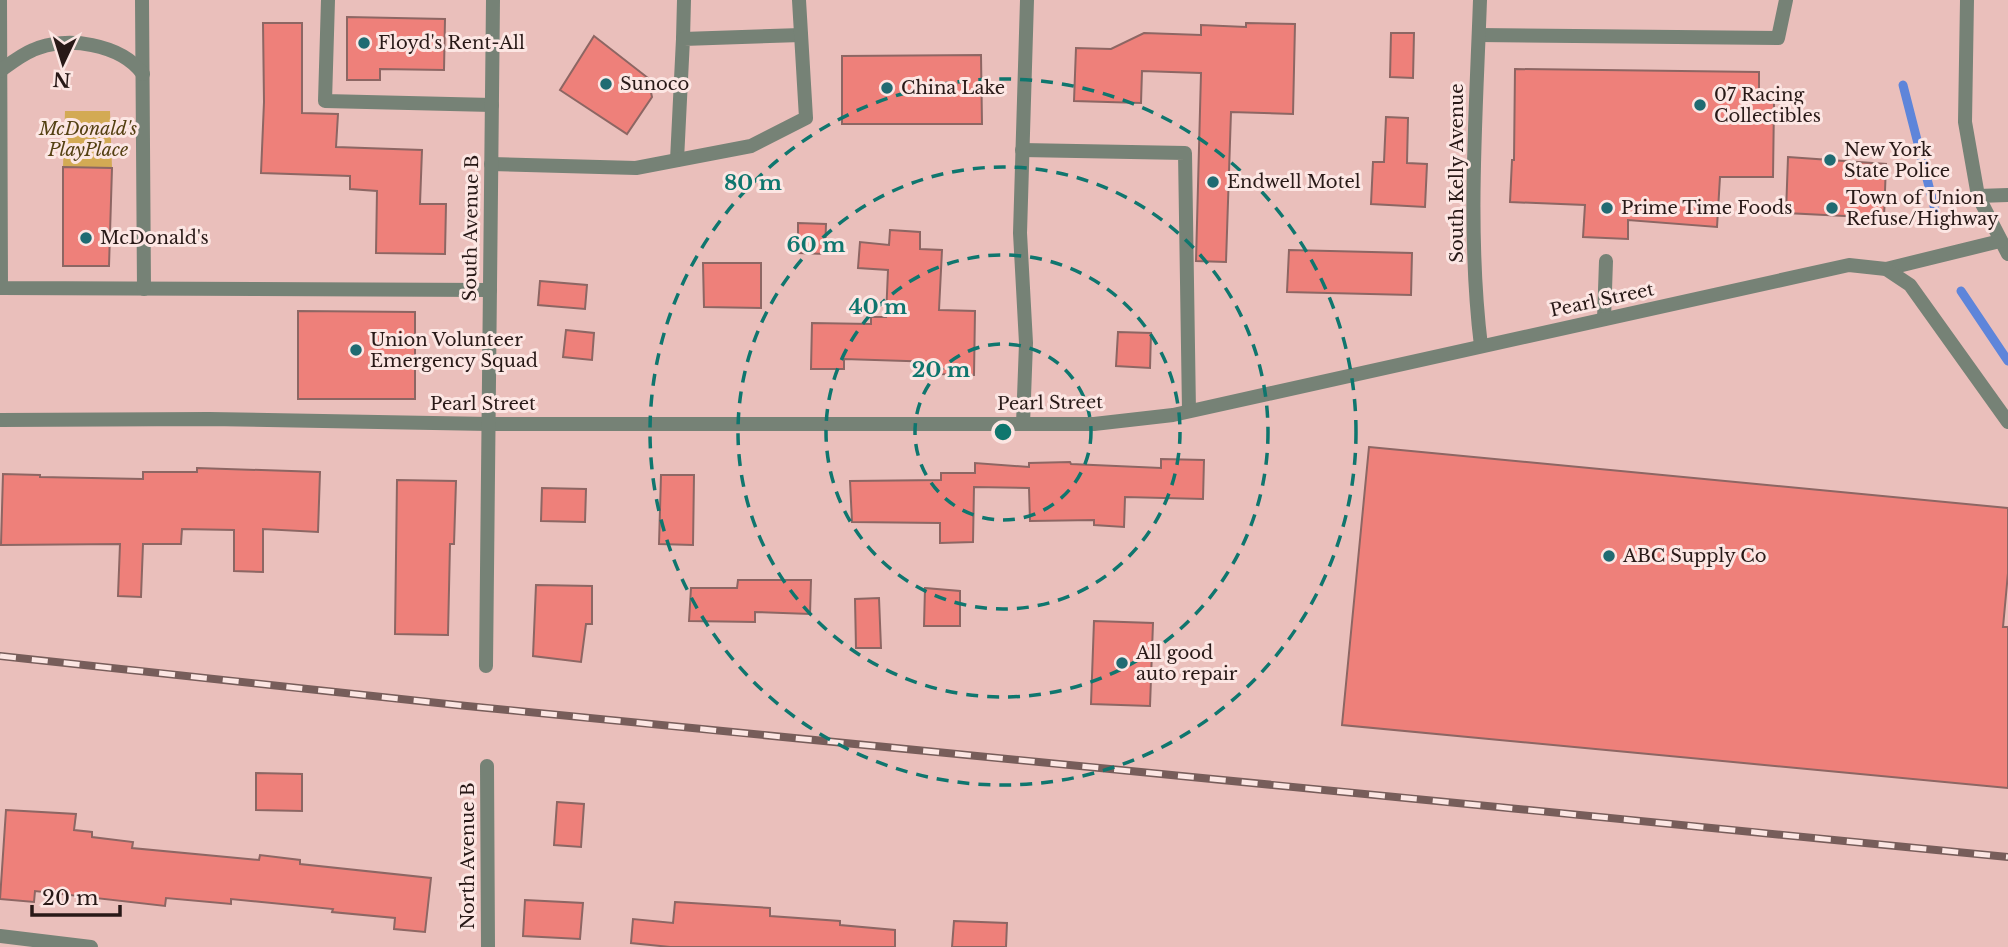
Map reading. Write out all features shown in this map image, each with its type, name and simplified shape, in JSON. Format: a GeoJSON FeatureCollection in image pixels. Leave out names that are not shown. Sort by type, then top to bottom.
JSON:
{"type":"FeatureCollection","features":[{"type":"Feature","properties":{"kind":"street"},"geometry":{"type":"LineString","coordinates":[[0,0],[1,288],[490,290]]}},
{"type":"Feature","properties":{"kind":"street"},"geometry":{"type":"LineString","coordinates":[[142,0],[144,289]]}},
{"type":"Feature","properties":{"kind":"street"},"geometry":{"type":"LineString","coordinates":[[328,0],[325,101],[492,105]]}},
{"type":"Feature","properties":{"kind":"street","name":"South Avenue B"},"geometry":{"type":"LineString","coordinates":[[486,666],[493,0]]}},
{"type":"Feature","properties":{"kind":"street"},"geometry":{"type":"LineString","coordinates":[[677,160],[684,0]]}},
{"type":"Feature","properties":{"kind":"street"},"geometry":{"type":"LineString","coordinates":[[491,164],[636,168],[751,146],[806,118],[799,0]]}},
{"type":"Feature","properties":{"kind":"street"},"geometry":{"type":"LineString","coordinates":[[1023,424],[1026,343],[1020,233],[1027,0]]}},
{"type":"Feature","properties":{"kind":"street","name":"South Kelly Avenue"},"geometry":{"type":"LineString","coordinates":[[1480,0],[1474,184],[1481,346]]}},
{"type":"Feature","properties":{"kind":"street"},"geometry":{"type":"LineString","coordinates":[[1479,34],[1778,38],[1786,0]]}},
{"type":"Feature","properties":{"kind":"street"},"geometry":{"type":"LineString","coordinates":[[1886,269],[2004,248],[1978,196],[1965,122],[1967,0]]}},
{"type":"Feature","properties":{"kind":"street"},"geometry":{"type":"LineString","coordinates":[[683,39],[801,35]]}},
{"type":"Feature","properties":{"kind":"street"},"geometry":{"type":"LineString","coordinates":[[0,71],[34,49],[75,44],[95,46],[118,53],[135,62],[144,74]]}},
{"type":"Feature","properties":{"kind":"street"},"geometry":{"type":"LineString","coordinates":[[1022,150],[1185,153],[1189,411]]}},
{"type":"Feature","properties":{"kind":"street"},"geometry":{"type":"LineString","coordinates":[[1978,196],[2008,195]]}},
{"type":"Feature","properties":{"kind":"street"},"geometry":{"type":"LineString","coordinates":[[1604,319],[1606,261]]}},
{"type":"Feature","properties":{"kind":"street","name":"Pearl Street"},"geometry":{"type":"LineString","coordinates":[[0,420],[209,419],[488,424],[1094,424],[1189,411],[1849,265],[1886,269]]}},
{"type":"Feature","properties":{"kind":"street"},"geometry":{"type":"LineString","coordinates":[[1886,269],[1910,285],[2008,422]]}},
{"type":"Feature","properties":{"kind":"street","name":"North Avenue B"},"geometry":{"type":"LineString","coordinates":[[487,766],[488,947]]}},
{"type":"Feature","properties":{"kind":"street"},"geometry":{"type":"LineString","coordinates":[[0,936],[91,947]]}},
{"type":"Feature","properties":{"kind":"green space","name":"McDonald's PlayPlace"},"geometry":{"type":"Polygon","coordinates":[[[65,111],[110,111],[112,168],[63,167],[65,111]]]}},
{"type":"Feature","properties":{"kind":"building"},"geometry":{"type":"Polygon","coordinates":[[[347,17],[445,19],[444,70],[380,69],[380,80],[347,80],[347,17]]]}},
{"type":"Feature","properties":{"kind":"building"},"geometry":{"type":"Polygon","coordinates":[[[263,23],[302,23],[302,113],[338,114],[336,147],[422,150],[420,204],[446,204],[445,254],[376,253],[377,191],[350,189],[350,176],[261,173],[263,23]]]}},
{"type":"Feature","properties":{"kind":"building","name":"Endwell Motel"},"geometry":{"type":"Polygon","coordinates":[[[1246,23],[1295,24],[1293,114],[1231,112],[1226,262],[1196,261],[1201,73],[1142,71],[1141,103],[1074,101],[1076,48],[1111,49],[1144,33],[1201,35],[1201,25],[1246,27],[1246,23]]]}},
{"type":"Feature","properties":{"kind":"building"},"geometry":{"type":"Polygon","coordinates":[[[1391,33],[1414,33],[1413,78],[1390,77],[1391,33]]]}},
{"type":"Feature","properties":{"kind":"building","name":"Sunoco"},"geometry":{"type":"Polygon","coordinates":[[[594,36],[648,78],[652,97],[627,134],[560,90],[594,36]]]}},
{"type":"Feature","properties":{"kind":"building"},"geometry":{"type":"Polygon","coordinates":[[[981,55],[982,124],[842,124],[842,56],[981,55]]]}},
{"type":"Feature","properties":{"kind":"building"},"geometry":{"type":"Polygon","coordinates":[[[1515,69],[1759,72],[1759,102],[1774,102],[1773,177],[1720,177],[1717,227],[1628,220],[1628,239],[1583,237],[1585,205],[1510,202],[1514,160],[1515,69]]]}},
{"type":"Feature","properties":{"kind":"building"},"geometry":{"type":"Polygon","coordinates":[[[1386,117],[1408,118],[1407,163],[1427,164],[1425,207],[1371,204],[1373,162],[1384,162],[1386,117]]]}},
{"type":"Feature","properties":{"kind":"building"},"geometry":{"type":"Polygon","coordinates":[[[1788,157],[1886,164],[1884,218],[1786,213],[1788,157]]]}},
{"type":"Feature","properties":{"kind":"building","name":"McDonald's"},"geometry":{"type":"Polygon","coordinates":[[[63,167],[112,168],[109,266],[63,266],[63,167]]]}},
{"type":"Feature","properties":{"kind":"building"},"geometry":{"type":"Polygon","coordinates":[[[798,223],[826,224],[825,254],[798,253],[798,223]]]}},
{"type":"Feature","properties":{"kind":"building"},"geometry":{"type":"Polygon","coordinates":[[[890,230],[920,232],[920,249],[942,250],[939,310],[975,311],[974,375],[937,374],[937,362],[844,359],[844,369],[811,369],[812,323],[871,324],[871,317],[886,317],[888,270],[858,268],[860,242],[889,245],[890,230]]]}},
{"type":"Feature","properties":{"kind":"building"},"geometry":{"type":"Polygon","coordinates":[[[1289,250],[1412,253],[1411,295],[1287,292],[1289,250]]]}},
{"type":"Feature","properties":{"kind":"building"},"geometry":{"type":"Polygon","coordinates":[[[703,263],[761,263],[761,308],[704,307],[703,263]]]}},
{"type":"Feature","properties":{"kind":"building"},"geometry":{"type":"Polygon","coordinates":[[[540,281],[587,285],[585,309],[538,305],[540,281]]]}},
{"type":"Feature","properties":{"kind":"building","name":"Union Volunteer Emergency Squad"},"geometry":{"type":"Polygon","coordinates":[[[298,311],[415,312],[415,399],[298,399],[298,311]]]}},
{"type":"Feature","properties":{"kind":"building"},"geometry":{"type":"Polygon","coordinates":[[[566,330],[594,333],[592,360],[563,357],[566,330]]]}},
{"type":"Feature","properties":{"kind":"building"},"geometry":{"type":"Polygon","coordinates":[[[1118,332],[1151,333],[1150,368],[1116,366],[1118,332]]]}},
{"type":"Feature","properties":{"kind":"building"},"geometry":{"type":"Polygon","coordinates":[[[1369,447],[2008,508],[2008,573],[2003,627],[2008,627],[2008,788],[1342,725],[1369,447]]]}},
{"type":"Feature","properties":{"kind":"building"},"geometry":{"type":"Polygon","coordinates":[[[1161,459],[1204,460],[1203,499],[1125,497],[1124,527],[1094,525],[1094,520],[1030,521],[1029,488],[974,487],[973,542],[940,543],[940,523],[852,522],[850,481],[941,480],[941,473],[975,473],[975,463],[1029,467],[1029,463],[1070,462],[1161,468],[1161,459]]]}},
{"type":"Feature","properties":{"kind":"building"},"geometry":{"type":"Polygon","coordinates":[[[197,468],[320,472],[318,532],[263,529],[263,572],[234,571],[234,530],[182,529],[181,544],[143,544],[141,597],[118,596],[120,544],[1,545],[3,474],[143,479],[143,472],[197,472],[197,468]]]}},
{"type":"Feature","properties":{"kind":"building"},"geometry":{"type":"Polygon","coordinates":[[[661,475],[694,475],[693,545],[659,544],[661,475]]]}},
{"type":"Feature","properties":{"kind":"building"},"geometry":{"type":"Polygon","coordinates":[[[397,480],[456,481],[454,544],[450,544],[448,635],[395,634],[397,480]]]}},
{"type":"Feature","properties":{"kind":"building"},"geometry":{"type":"Polygon","coordinates":[[[542,488],[586,489],[585,522],[541,521],[542,488]]]}},
{"type":"Feature","properties":{"kind":"building"},"geometry":{"type":"Polygon","coordinates":[[[738,580],[811,580],[810,614],[755,612],[755,622],[689,621],[691,588],[737,588],[738,580]]]}},
{"type":"Feature","properties":{"kind":"building"},"geometry":{"type":"Polygon","coordinates":[[[536,585],[592,586],[592,624],[586,624],[581,662],[533,656],[536,585]]]}},
{"type":"Feature","properties":{"kind":"building"},"geometry":{"type":"Polygon","coordinates":[[[925,588],[960,591],[960,626],[924,626],[925,588]]]}},
{"type":"Feature","properties":{"kind":"building"},"geometry":{"type":"Polygon","coordinates":[[[879,598],[881,648],[856,648],[855,599],[879,598]]]}},
{"type":"Feature","properties":{"kind":"building","name":"All good auto repair"},"geometry":{"type":"Polygon","coordinates":[[[1094,621],[1153,623],[1150,706],[1091,704],[1094,621]]]}},
{"type":"Feature","properties":{"kind":"building"},"geometry":{"type":"Polygon","coordinates":[[[256,773],[302,774],[302,811],[256,810],[256,773]]]}},
{"type":"Feature","properties":{"kind":"building"},"geometry":{"type":"Polygon","coordinates":[[[557,802],[584,804],[581,847],[554,845],[557,802]]]}},
{"type":"Feature","properties":{"kind":"building"},"geometry":{"type":"Polygon","coordinates":[[[6,810],[76,814],[74,830],[92,832],[92,837],[133,842],[132,848],[259,860],[260,855],[300,860],[300,864],[431,878],[425,932],[394,929],[395,918],[231,899],[231,904],[166,898],[165,906],[35,891],[34,902],[0,899],[6,810]]]}},
{"type":"Feature","properties":{"kind":"building"},"geometry":{"type":"Polygon","coordinates":[[[525,900],[583,903],[580,939],[523,936],[525,900]]]}},
{"type":"Feature","properties":{"kind":"building"},"geometry":{"type":"Polygon","coordinates":[[[675,902],[770,908],[770,916],[840,921],[840,925],[895,930],[895,947],[670,947],[631,943],[633,919],[673,923],[675,902]]]}},
{"type":"Feature","properties":{"kind":"building"},"geometry":{"type":"Polygon","coordinates":[[[954,921],[1007,923],[1006,947],[952,947],[954,921]]]}},
{"type":"Feature","properties":{"kind":"waterway"},"geometry":{"type":"LineString","coordinates":[[1903,85],[1935,210]]}},
{"type":"Feature","properties":{"kind":"waterway"},"geometry":{"type":"LineString","coordinates":[[1961,291],[2008,361]]}},
{"type":"Feature","properties":{"kind":"railway"},"geometry":{"type":"LineString","coordinates":[[0,656],[457,705],[2008,857]]}},
{"type":"Feature","properties":{"kind":"place","name":"Floyd's Rent-All"},"geometry":{"type":"Point","coordinates":[364,43]}},
{"type":"Feature","properties":{"kind":"place","name":"Sunoco"},"geometry":{"type":"Point","coordinates":[606,84]}},
{"type":"Feature","properties":{"kind":"place","name":"China Lake"},"geometry":{"type":"Point","coordinates":[887,88]}},
{"type":"Feature","properties":{"kind":"place","name":"07 Racing Collectibles"},"geometry":{"type":"Point","coordinates":[1700,105]}},
{"type":"Feature","properties":{"kind":"place","name":"New York State Police"},"geometry":{"type":"Point","coordinates":[1830,160]}},
{"type":"Feature","properties":{"kind":"place","name":"Endwell Motel"},"geometry":{"type":"Point","coordinates":[1213,182]}},
{"type":"Feature","properties":{"kind":"place","name":"Prime Time Foods"},"geometry":{"type":"Point","coordinates":[1607,208]}},
{"type":"Feature","properties":{"kind":"place","name":"Town of Union Refuse/Highway"},"geometry":{"type":"Point","coordinates":[1832,208]}},
{"type":"Feature","properties":{"kind":"place","name":"McDonald's"},"geometry":{"type":"Point","coordinates":[86,238]}},
{"type":"Feature","properties":{"kind":"place","name":"Union Volunteer Emergency Squad"},"geometry":{"type":"Point","coordinates":[356,350]}},
{"type":"Feature","properties":{"kind":"place","name":"ABC Supply Co"},"geometry":{"type":"Point","coordinates":[1609,556]}},
{"type":"Feature","properties":{"kind":"place","name":"All good auto repair"},"geometry":{"type":"Point","coordinates":[1122,663]}}]}
